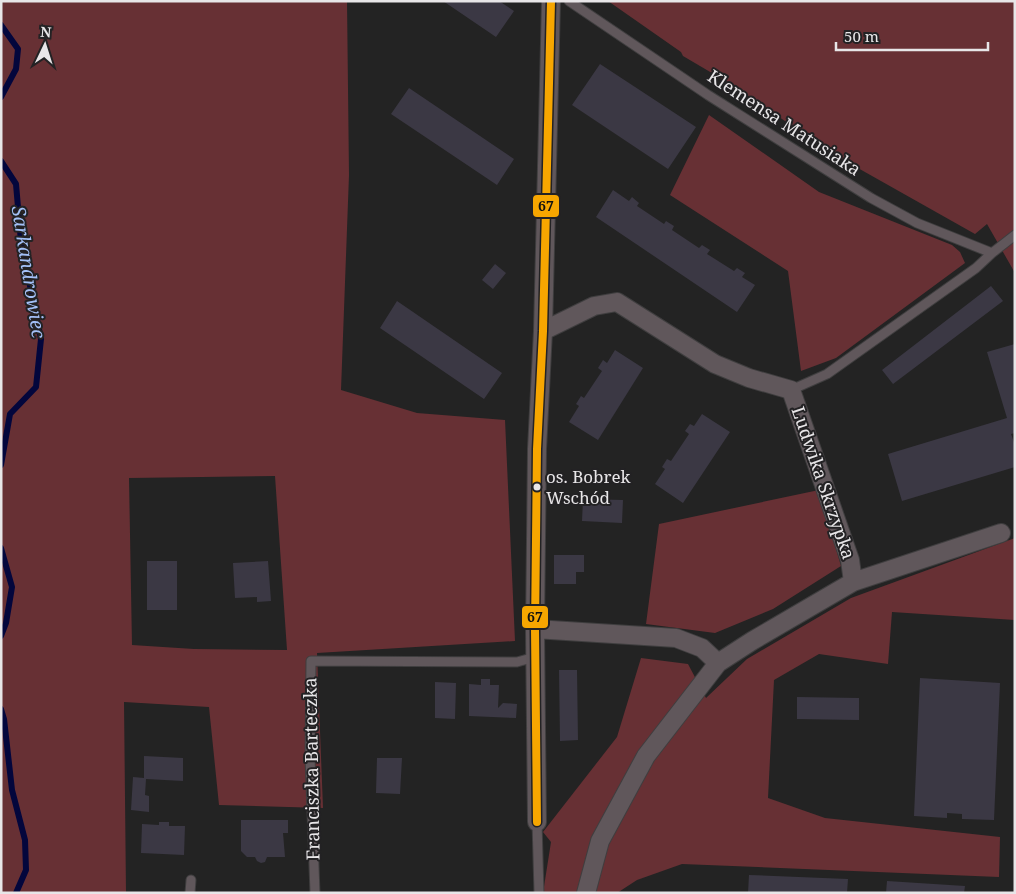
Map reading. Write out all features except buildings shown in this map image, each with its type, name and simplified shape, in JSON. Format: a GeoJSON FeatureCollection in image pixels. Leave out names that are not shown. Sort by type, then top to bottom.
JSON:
{"type":"FeatureCollection","features":[{"type":"Feature","properties":{"kind":"street"},"geometry":{"type":"LineString","coordinates":[[537,822],[535,629],[537,449],[544,331],[551,1]]}},
{"type":"Feature","properties":{"kind":"street","name":"Ludwika Skrzypka"},"geometry":{"type":"LineString","coordinates":[[544,331],[594,306],[617,302],[715,364],[749,378],[791,390],[850,560],[853,582]]}},
{"type":"Feature","properties":{"kind":"street"},"geometry":{"type":"LineString","coordinates":[[586,893],[600,841],[646,756],[718,663],[853,582],[1001,534]]}},
{"type":"Feature","properties":{"kind":"street"},"geometry":{"type":"LineString","coordinates":[[535,629],[676,638],[702,648],[718,663]]}},
{"type":"Feature","properties":{"kind":"lane","name":"Klemensa Matusiaka"},"geometry":{"type":"LineString","coordinates":[[569,1],[708,95],[871,198],[917,223],[992,253]]}},
{"type":"Feature","properties":{"kind":"lane"},"geometry":{"type":"LineString","coordinates":[[791,390],[827,374],[976,268],[1015,235]]}},
{"type":"Feature","properties":{"kind":"lane","name":"Franciszka Barteczka"},"geometry":{"type":"LineString","coordinates":[[315,893],[310,757],[311,661],[516,662],[535,657]]}},
{"type":"Feature","properties":{"kind":"lane"},"geometry":{"type":"LineString","coordinates":[[537,822],[539,893]]}},
{"type":"Feature","properties":{"kind":"lane"},"geometry":{"type":"LineString","coordinates":[[190,893],[191,880]]}},
{"type":"Feature","properties":{"kind":"shaded area"},"geometry":{"type":"Polygon","coordinates":[[[1,1],[347,1],[349,175],[341,390],[417,413],[505,420],[515,641],[317,653],[323,808],[219,805],[209,707],[124,702],[126,893],[1,893],[1,1]],[[275,476],[129,478],[132,645],[194,649],[287,650],[275,476]]]}},
{"type":"Feature","properties":{"kind":"shaded area"},"geometry":{"type":"Polygon","coordinates":[[[608,1],[1015,1],[1015,273],[987,224],[975,234],[833,154],[734,86],[683,56],[681,52],[608,1]]]}},
{"type":"Feature","properties":{"kind":"shaded area"},"geometry":{"type":"Polygon","coordinates":[[[709,115],[819,192],[952,245],[960,252],[965,263],[836,358],[801,371],[788,271],[670,195],[709,115]]]}},
{"type":"Feature","properties":{"kind":"shaded area"},"geometry":{"type":"Polygon","coordinates":[[[819,490],[841,566],[773,609],[715,633],[646,624],[659,524],[819,490]]]}},
{"type":"Feature","properties":{"kind":"shaded area"},"geometry":{"type":"Polygon","coordinates":[[[1015,538],[1015,620],[892,612],[888,664],[819,654],[774,680],[768,798],[825,818],[1000,837],[999,877],[682,864],[637,880],[617,893],[543,893],[551,842],[543,832],[617,737],[641,658],[688,664],[706,698],[747,659],[851,598],[1015,538]]]}},
{"type":"Feature","properties":{"kind":"waterway","name":"Sarkandrowiec"},"geometry":{"type":"LineString","coordinates":[[1,25],[18,49],[16,69],[1,97]]}},
{"type":"Feature","properties":{"kind":"waterway","name":"Sarkandrowiec"},"geometry":{"type":"LineString","coordinates":[[1,161],[16,184],[21,242],[41,339],[36,387],[10,414],[1,465]]}},
{"type":"Feature","properties":{"kind":"waterway","name":"Sarkandrowiec"},"geometry":{"type":"LineString","coordinates":[[1,548],[12,587],[6,623],[1,636]]}},
{"type":"Feature","properties":{"kind":"waterway","name":"Sarkandrowiec"},"geometry":{"type":"LineString","coordinates":[[1,709],[4,719],[12,790],[25,840],[26,870],[16,893]]}},
{"type":"Feature","properties":{"kind":"transit line","name":"67"},"geometry":{"type":"LineString","coordinates":[[537,822],[535,629],[537,449],[543,331],[551,1]]}},
{"type":"Feature","properties":{"kind":"place","name":"os. Bobrek Wschód"},"geometry":{"type":"Point","coordinates":[537,487]}}]}
